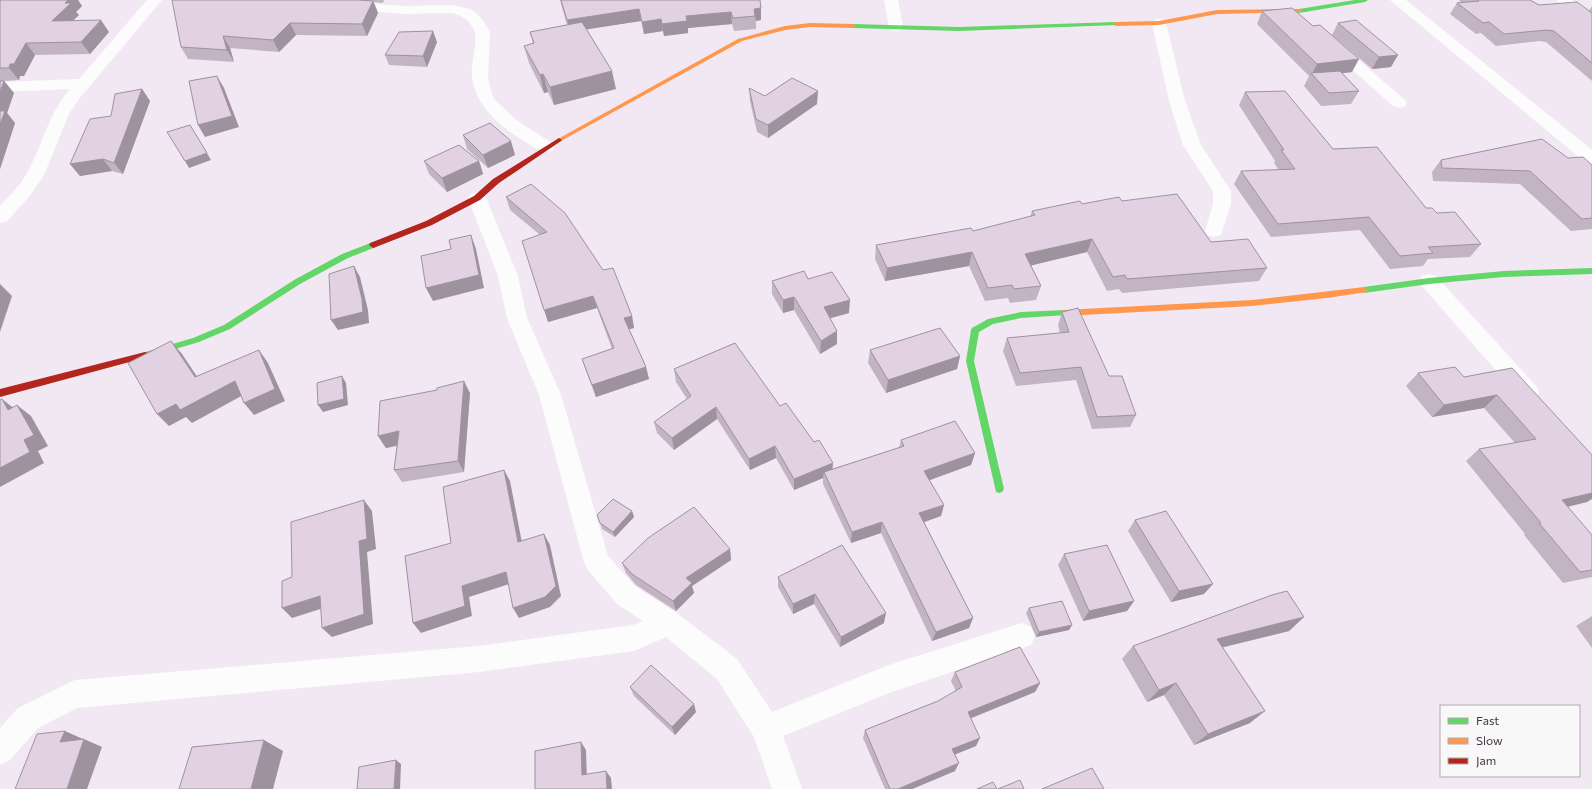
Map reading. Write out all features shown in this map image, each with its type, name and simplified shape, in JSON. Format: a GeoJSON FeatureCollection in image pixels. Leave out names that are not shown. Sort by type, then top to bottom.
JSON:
{"type":"FeatureCollection","features":[{"type":"Feature","properties":{"kind":"street"},"geometry":{"type":"LineString","coordinates":[[0,217],[23,193],[35,175],[60,114],[83,84],[155,0]]}},
{"type":"Feature","properties":{"kind":"street"},"geometry":{"type":"LineString","coordinates":[[891,0],[896,27]]}},
{"type":"Feature","properties":{"kind":"street"},"geometry":{"type":"LineString","coordinates":[[0,393],[152,354],[196,340],[227,327],[297,282],[345,256],[429,223],[477,198],[496,181],[546,147],[740,40],[785,28],[810,25],[958,29],[1159,23],[1217,12],[1295,12],[1365,0]]}},
{"type":"Feature","properties":{"kind":"street"},"geometry":{"type":"LineString","coordinates":[[1397,0],[1592,159]]}},
{"type":"Feature","properties":{"kind":"street"},"geometry":{"type":"LineString","coordinates":[[1563,0],[1592,22]]}},
{"type":"Feature","properties":{"kind":"street"},"geometry":{"type":"LineString","coordinates":[[364,7],[405,10],[449,10],[465,12],[474,19],[483,33],[479,71],[483,92],[495,111],[503,119],[546,147]]}},
{"type":"Feature","properties":{"kind":"street"},"geometry":{"type":"LineString","coordinates":[[1295,12],[1307,22]]}},
{"type":"Feature","properties":{"kind":"street"},"geometry":{"type":"LineString","coordinates":[[1159,23],[1177,101],[1192,145],[1222,191],[1222,204],[1214,232]]}},
{"type":"Feature","properties":{"kind":"street"},"geometry":{"type":"LineString","coordinates":[[1324,38],[1399,104]]}},
{"type":"Feature","properties":{"kind":"street"},"geometry":{"type":"LineString","coordinates":[[0,87],[83,84]]}},
{"type":"Feature","properties":{"kind":"street"},"geometry":{"type":"LineString","coordinates":[[477,198],[508,276],[517,318],[550,395],[597,562],[626,595],[669,623],[727,669],[766,729],[787,789]]}},
{"type":"Feature","properties":{"kind":"street"},"geometry":{"type":"LineString","coordinates":[[999,489],[970,361],[975,330],[991,321],[1021,316],[1184,308],[1319,297],[1429,281],[1504,274],[1592,271]]}},
{"type":"Feature","properties":{"kind":"street"},"geometry":{"type":"LineString","coordinates":[[1429,281],[1540,404]]}},
{"type":"Feature","properties":{"kind":"street"},"geometry":{"type":"LineString","coordinates":[[0,750],[28,718],[75,694],[479,658],[634,638],[669,623]]}},
{"type":"Feature","properties":{"kind":"street"},"geometry":{"type":"LineString","coordinates":[[766,729],[889,679],[1022,636]]}},
{"type":"Feature","properties":{"kind":"building"},"geometry":{"type":"Polygon","coordinates":[[[0,0],[68,0],[65,3],[71,3],[52,21],[101,20],[81,42],[26,43],[14,64],[10,64],[9,68],[0,68],[0,0]]]}},
{"type":"Feature","properties":{"kind":"building"},"geometry":{"type":"Polygon","coordinates":[[[172,0],[373,1],[362,24],[290,23],[273,40],[223,36],[227,50],[181,47],[172,0]]]}},
{"type":"Feature","properties":{"kind":"building"},"geometry":{"type":"Polygon","coordinates":[[[561,0],[760,0],[761,8],[754,9],[755,16],[733,18],[731,12],[686,16],[687,21],[662,24],[661,19],[642,22],[639,9],[567,20],[561,0]]]}},
{"type":"Feature","properties":{"kind":"building"},"geometry":{"type":"Polygon","coordinates":[[[1478,0],[1530,0],[1539,5],[1577,2],[1592,13],[1592,63],[1554,31],[1547,30],[1504,34],[1489,22],[1483,23],[1457,3],[1479,1],[1478,0]]]}},
{"type":"Feature","properties":{"kind":"building"},"geometry":{"type":"Polygon","coordinates":[[[1292,8],[1313,26],[1320,25],[1359,59],[1317,64],[1262,11],[1292,8]]]}},
{"type":"Feature","properties":{"kind":"building"},"geometry":{"type":"Polygon","coordinates":[[[1356,20],[1398,55],[1379,57],[1338,23],[1356,20]]]}},
{"type":"Feature","properties":{"kind":"building"},"geometry":{"type":"Polygon","coordinates":[[[582,22],[612,71],[550,87],[543,74],[540,75],[524,46],[534,43],[530,32],[582,22]]]}},
{"type":"Feature","properties":{"kind":"building"},"geometry":{"type":"Polygon","coordinates":[[[433,31],[423,56],[385,55],[399,32],[433,31]]]}},
{"type":"Feature","properties":{"kind":"building"},"geometry":{"type":"Polygon","coordinates":[[[1340,71],[1359,91],[1329,93],[1311,73],[1340,71]]]}},
{"type":"Feature","properties":{"kind":"building"},"geometry":{"type":"Polygon","coordinates":[[[217,76],[232,116],[198,125],[189,81],[217,76]]]}},
{"type":"Feature","properties":{"kind":"building"},"geometry":{"type":"Polygon","coordinates":[[[792,78],[818,91],[768,125],[756,119],[749,88],[765,96],[792,78]]]}},
{"type":"Feature","properties":{"kind":"building"},"geometry":{"type":"Polygon","coordinates":[[[0,81],[4,81],[0,92],[0,81]]]}},
{"type":"Feature","properties":{"kind":"building"},"geometry":{"type":"Polygon","coordinates":[[[142,89],[114,163],[103,159],[70,164],[90,119],[111,116],[115,94],[142,89]]]}},
{"type":"Feature","properties":{"kind":"building"},"geometry":{"type":"Polygon","coordinates":[[[1285,91],[1333,149],[1377,147],[1426,208],[1432,208],[1437,213],[1455,212],[1481,244],[1428,247],[1433,253],[1400,256],[1369,217],[1278,224],[1241,171],[1295,169],[1281,150],[1284,150],[1245,92],[1285,91]]]}},
{"type":"Feature","properties":{"kind":"building"},"geometry":{"type":"Polygon","coordinates":[[[0,111],[5,111],[0,124],[0,111]]]}},
{"type":"Feature","properties":{"kind":"building"},"geometry":{"type":"Polygon","coordinates":[[[490,123],[511,141],[483,155],[463,135],[490,123]]]}},
{"type":"Feature","properties":{"kind":"building"},"geometry":{"type":"Polygon","coordinates":[[[190,125],[207,153],[185,161],[167,132],[190,125]]]}},
{"type":"Feature","properties":{"kind":"building"},"geometry":{"type":"Polygon","coordinates":[[[1542,139],[1568,158],[1583,157],[1592,165],[1592,218],[1582,219],[1530,171],[1442,168],[1441,160],[1542,139]]]}},
{"type":"Feature","properties":{"kind":"building"},"geometry":{"type":"Polygon","coordinates":[[[459,145],[479,161],[442,178],[424,161],[459,145]]]}},
{"type":"Feature","properties":{"kind":"building"},"geometry":{"type":"Polygon","coordinates":[[[531,184],[565,213],[603,270],[613,268],[632,316],[624,318],[646,367],[592,385],[582,359],[614,348],[593,296],[544,310],[522,241],[547,232],[506,197],[531,184]]]}},
{"type":"Feature","properties":{"kind":"building"},"geometry":{"type":"Polygon","coordinates":[[[1177,194],[1211,242],[1248,239],[1267,268],[1127,279],[1125,275],[1113,277],[1092,239],[1025,254],[1041,286],[1014,289],[1012,285],[988,288],[972,252],[887,268],[876,245],[971,228],[973,231],[1035,215],[1032,211],[1080,201],[1082,204],[1119,197],[1122,201],[1177,194]]]}},
{"type":"Feature","properties":{"kind":"building"},"geometry":{"type":"Polygon","coordinates":[[[471,235],[479,275],[426,288],[421,256],[451,249],[449,240],[471,235]]]}},
{"type":"Feature","properties":{"kind":"building"},"geometry":{"type":"Polygon","coordinates":[[[354,266],[362,299],[363,312],[331,320],[329,274],[354,266]]]}},
{"type":"Feature","properties":{"kind":"building"},"geometry":{"type":"Polygon","coordinates":[[[804,271],[808,279],[832,272],[850,300],[824,307],[837,331],[821,341],[794,297],[783,300],[772,281],[804,271]]]}},
{"type":"Feature","properties":{"kind":"building"},"geometry":{"type":"Polygon","coordinates":[[[1078,308],[1109,376],[1122,376],[1136,415],[1097,417],[1081,367],[1020,373],[1007,338],[1069,332],[1062,312],[1078,308]]]}},
{"type":"Feature","properties":{"kind":"building"},"geometry":{"type":"Polygon","coordinates":[[[940,328],[960,356],[888,380],[870,350],[940,328]]]}},
{"type":"Feature","properties":{"kind":"building"},"geometry":{"type":"Polygon","coordinates":[[[171,341],[195,377],[259,350],[275,389],[244,403],[235,381],[180,410],[176,404],[157,414],[128,363],[171,341]]]}},
{"type":"Feature","properties":{"kind":"building"},"geometry":{"type":"Polygon","coordinates":[[[735,343],[780,406],[786,403],[814,442],[819,440],[833,463],[794,479],[775,446],[749,459],[716,407],[672,438],[654,422],[691,396],[674,369],[735,343]]]}},
{"type":"Feature","properties":{"kind":"building"},"geometry":{"type":"Polygon","coordinates":[[[1455,367],[1464,377],[1512,368],[1592,455],[1592,493],[1562,500],[1592,535],[1592,570],[1580,572],[1479,449],[1536,439],[1497,395],[1444,405],[1418,373],[1455,367]]]}},
{"type":"Feature","properties":{"kind":"building"},"geometry":{"type":"Polygon","coordinates":[[[342,376],[344,399],[318,405],[317,383],[342,376]]]}},
{"type":"Feature","properties":{"kind":"building"},"geometry":{"type":"Polygon","coordinates":[[[464,381],[458,461],[394,470],[399,431],[378,436],[380,401],[437,390],[437,388],[464,381]]]}},
{"type":"Feature","properties":{"kind":"building"},"geometry":{"type":"Polygon","coordinates":[[[2,399],[8,410],[17,405],[34,435],[24,440],[30,452],[0,468],[0,400],[2,399]]]}},
{"type":"Feature","properties":{"kind":"building"},"geometry":{"type":"Polygon","coordinates":[[[955,421],[975,453],[924,471],[944,505],[919,513],[973,618],[936,632],[882,522],[852,532],[824,472],[904,446],[901,440],[955,421]]]}},
{"type":"Feature","properties":{"kind":"building"},"geometry":{"type":"Polygon","coordinates":[[[504,470],[518,542],[544,534],[556,586],[545,597],[513,608],[506,572],[462,586],[465,606],[413,623],[405,556],[451,543],[443,487],[504,470]]]}},
{"type":"Feature","properties":{"kind":"building"},"geometry":{"type":"Polygon","coordinates":[[[613,499],[632,511],[613,532],[600,523],[597,515],[613,499]]]}},
{"type":"Feature","properties":{"kind":"building"},"geometry":{"type":"Polygon","coordinates":[[[364,500],[367,539],[359,541],[364,614],[322,628],[320,596],[282,608],[282,581],[292,577],[291,522],[364,500]]]}},
{"type":"Feature","properties":{"kind":"building"},"geometry":{"type":"Polygon","coordinates":[[[694,507],[730,549],[686,578],[692,583],[673,601],[632,574],[622,563],[648,538],[694,507]]]}},
{"type":"Feature","properties":{"kind":"building"},"geometry":{"type":"Polygon","coordinates":[[[1166,511],[1213,584],[1179,591],[1135,520],[1166,511]]]}},
{"type":"Feature","properties":{"kind":"building"},"geometry":{"type":"Polygon","coordinates":[[[842,545],[886,613],[841,637],[815,594],[793,604],[778,577],[842,545]]]}},
{"type":"Feature","properties":{"kind":"building"},"geometry":{"type":"Polygon","coordinates":[[[1107,545],[1134,601],[1089,611],[1064,554],[1107,545]]]}},
{"type":"Feature","properties":{"kind":"building"},"geometry":{"type":"Polygon","coordinates":[[[1287,591],[1304,617],[1217,639],[1265,711],[1208,734],[1176,683],[1159,690],[1133,646],[1272,595],[1287,591]]]}},
{"type":"Feature","properties":{"kind":"building"},"geometry":{"type":"Polygon","coordinates":[[[1062,601],[1072,625],[1039,632],[1029,608],[1062,601]]]}},
{"type":"Feature","properties":{"kind":"building"},"geometry":{"type":"Polygon","coordinates":[[[1020,647],[1040,683],[968,712],[980,738],[952,749],[959,763],[898,789],[890,789],[865,730],[938,701],[962,687],[955,672],[1020,647]]]}},
{"type":"Feature","properties":{"kind":"building"},"geometry":{"type":"Polygon","coordinates":[[[651,665],[694,704],[672,727],[630,687],[651,665]]]}},
{"type":"Feature","properties":{"kind":"building"},"geometry":{"type":"Polygon","coordinates":[[[65,731],[60,742],[84,739],[67,789],[15,789],[37,734],[65,731]]]}},
{"type":"Feature","properties":{"kind":"building"},"geometry":{"type":"Polygon","coordinates":[[[264,740],[251,789],[179,789],[192,747],[264,740]]]}},
{"type":"Feature","properties":{"kind":"building"},"geometry":{"type":"Polygon","coordinates":[[[581,742],[582,775],[606,771],[607,789],[535,789],[535,751],[581,742]]]}},
{"type":"Feature","properties":{"kind":"building"},"geometry":{"type":"Polygon","coordinates":[[[396,760],[394,789],[357,789],[359,767],[396,760]]]}},
{"type":"Feature","properties":{"kind":"building"},"geometry":{"type":"Polygon","coordinates":[[[1092,768],[1104,789],[1042,789],[1092,768]]]}},
{"type":"Feature","properties":{"kind":"building"},"geometry":{"type":"Polygon","coordinates":[[[1020,780],[1024,789],[998,789],[1020,780]]]}},
{"type":"Feature","properties":{"kind":"building"},"geometry":{"type":"Polygon","coordinates":[[[993,782],[997,789],[977,789],[993,782]]]}},
{"type":"Feature","properties":{"kind":"traffic: fast"},"geometry":{"type":"LineString","coordinates":[[1299,11],[1365,0]]}},
{"type":"Feature","properties":{"kind":"traffic: fast"},"geometry":{"type":"LineString","coordinates":[[853,26],[959,29],[1116,24]]}},
{"type":"Feature","properties":{"kind":"traffic: fast"},"geometry":{"type":"LineString","coordinates":[[145,355],[196,340],[227,327],[297,282],[345,256],[373,245]]}},
{"type":"Feature","properties":{"kind":"traffic: fast"},"geometry":{"type":"LineString","coordinates":[[1364,290],[1429,281],[1504,274],[1592,271]]}},
{"type":"Feature","properties":{"kind":"traffic: fast"},"geometry":{"type":"LineString","coordinates":[[999,489],[970,361],[975,330],[991,321],[1021,315],[1064,313]]}},
{"type":"Feature","properties":{"kind":"traffic: slow"},"geometry":{"type":"LineString","coordinates":[[1116,24],[1159,23],[1217,12],[1299,11]]}},
{"type":"Feature","properties":{"kind":"traffic: slow"},"geometry":{"type":"LineString","coordinates":[[559,140],[740,40],[785,28],[810,25],[853,26]]}},
{"type":"Feature","properties":{"kind":"traffic: slow"},"geometry":{"type":"LineString","coordinates":[[1064,313],[1252,303],[1364,290]]}},
{"type":"Feature","properties":{"kind":"traffic: jam"},"geometry":{"type":"LineString","coordinates":[[373,245],[429,223],[477,198],[496,181],[559,140]]}},
{"type":"Feature","properties":{"kind":"traffic: jam"},"geometry":{"type":"LineString","coordinates":[[0,393],[145,355]]}}]}
